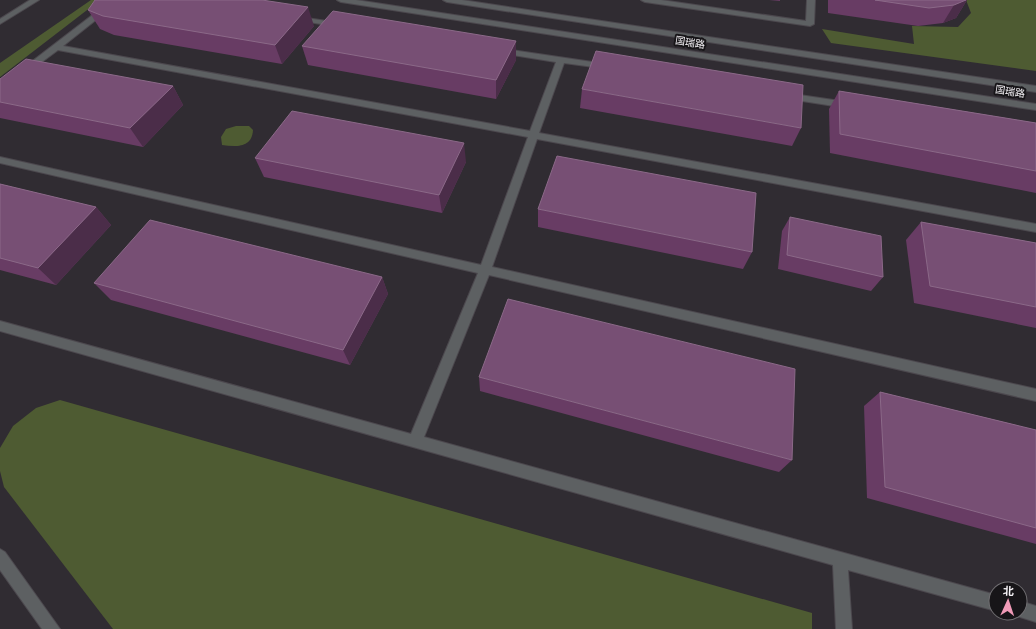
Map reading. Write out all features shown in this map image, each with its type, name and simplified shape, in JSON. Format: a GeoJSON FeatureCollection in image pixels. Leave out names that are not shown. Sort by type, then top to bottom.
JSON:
{"type":"FeatureCollection","features":[{"type":"Feature","properties":{"kind":"street"},"geometry":{"type":"LineString","coordinates":[[0,22],[35,0]]}},
{"type":"Feature","properties":{"kind":"street"},"geometry":{"type":"LineString","coordinates":[[0,90],[117,0]]}},
{"type":"Feature","properties":{"kind":"street","name":"国瑞路"},"geometry":{"type":"LineString","coordinates":[[341,0],[1036,107]]}},
{"type":"Feature","properties":{"kind":"street","name":"国瑞路"},"geometry":{"type":"LineString","coordinates":[[447,0],[1036,88]]}},
{"type":"Feature","properties":{"kind":"street"},"geometry":{"type":"LineString","coordinates":[[645,0],[810,24],[811,0]]}},
{"type":"Feature","properties":{"kind":"street"},"geometry":{"type":"LineString","coordinates":[[285,16],[348,26]]}},
{"type":"Feature","properties":{"kind":"street"},"geometry":{"type":"LineString","coordinates":[[56,47],[1036,228]]}},
{"type":"Feature","properties":{"kind":"street"},"geometry":{"type":"LineString","coordinates":[[490,49],[615,68]]}},
{"type":"Feature","properties":{"kind":"street"},"geometry":{"type":"LineString","coordinates":[[415,442],[485,270],[561,60]]}},
{"type":"Feature","properties":{"kind":"street"},"geometry":{"type":"LineString","coordinates":[[779,94],[857,107]]}},
{"type":"Feature","properties":{"kind":"street"},"geometry":{"type":"LineString","coordinates":[[0,160],[1036,395]]}},
{"type":"Feature","properties":{"kind":"street"},"geometry":{"type":"LineString","coordinates":[[0,326],[988,601]]}},
{"type":"Feature","properties":{"kind":"street"},"geometry":{"type":"LineString","coordinates":[[0,557],[52,629]]}},
{"type":"Feature","properties":{"kind":"street"},"geometry":{"type":"LineString","coordinates":[[840,559],[844,629]]}},
{"type":"Feature","properties":{"kind":"green space"},"geometry":{"type":"Polygon","coordinates":[[[91,0],[96,0],[91,7],[0,77],[0,63],[91,0]]]}},
{"type":"Feature","properties":{"kind":"green space"},"geometry":{"type":"Polygon","coordinates":[[[966,0],[1036,0],[1036,71],[831,43],[822,29],[914,44],[912,26],[958,27],[971,13],[966,0]]]}},
{"type":"Feature","properties":{"kind":"green space"},"geometry":{"type":"Polygon","coordinates":[[[236,126],[249,126],[253,130],[250,140],[238,146],[222,145],[221,137],[226,129],[236,126]]]}},
{"type":"Feature","properties":{"kind":"green space"},"geometry":{"type":"Polygon","coordinates":[[[60,400],[812,613],[812,629],[113,629],[4,487],[0,471],[0,448],[13,426],[36,408],[60,400]]]}},
{"type":"Feature","properties":{"kind":"building"},"geometry":{"type":"Polygon","coordinates":[[[95,0],[262,0],[308,7],[275,45],[103,16],[88,10],[95,0]]]}},
{"type":"Feature","properties":{"kind":"building"},"geometry":{"type":"Polygon","coordinates":[[[875,0],[966,0],[954,5],[929,8],[875,0]]]}},
{"type":"Feature","properties":{"kind":"building"},"geometry":{"type":"Polygon","coordinates":[[[333,11],[516,41],[496,80],[302,46],[333,11]]]}},
{"type":"Feature","properties":{"kind":"building"},"geometry":{"type":"Polygon","coordinates":[[[596,51],[803,85],[801,128],[582,89],[596,51]]]}},
{"type":"Feature","properties":{"kind":"building"},"geometry":{"type":"Polygon","coordinates":[[[26,59],[173,86],[130,128],[0,102],[0,79],[26,59]]]}},
{"type":"Feature","properties":{"kind":"building"},"geometry":{"type":"Polygon","coordinates":[[[839,91],[1036,123],[1036,171],[840,134],[839,91]]]}},
{"type":"Feature","properties":{"kind":"building"},"geometry":{"type":"Polygon","coordinates":[[[292,111],[464,143],[439,195],[255,158],[292,111]]]}},
{"type":"Feature","properties":{"kind":"building"},"geometry":{"type":"Polygon","coordinates":[[[557,156],[756,193],[752,252],[538,209],[557,156]]]}},
{"type":"Feature","properties":{"kind":"building"},"geometry":{"type":"Polygon","coordinates":[[[0,184],[96,207],[38,268],[0,258],[0,184]]]}},
{"type":"Feature","properties":{"kind":"building"},"geometry":{"type":"Polygon","coordinates":[[[790,217],[881,236],[883,277],[787,255],[790,217]]]}},
{"type":"Feature","properties":{"kind":"building"},"geometry":{"type":"Polygon","coordinates":[[[150,220],[382,277],[343,350],[94,283],[150,220]]]}},
{"type":"Feature","properties":{"kind":"building"},"geometry":{"type":"Polygon","coordinates":[[[921,222],[1036,243],[1036,307],[930,286],[921,222]]]}},
{"type":"Feature","properties":{"kind":"building"},"geometry":{"type":"Polygon","coordinates":[[[508,299],[795,369],[792,460],[479,377],[508,299]]]}},
{"type":"Feature","properties":{"kind":"building"},"geometry":{"type":"Polygon","coordinates":[[[880,392],[1036,430],[1036,528],[885,487],[880,392]]]}}]}
